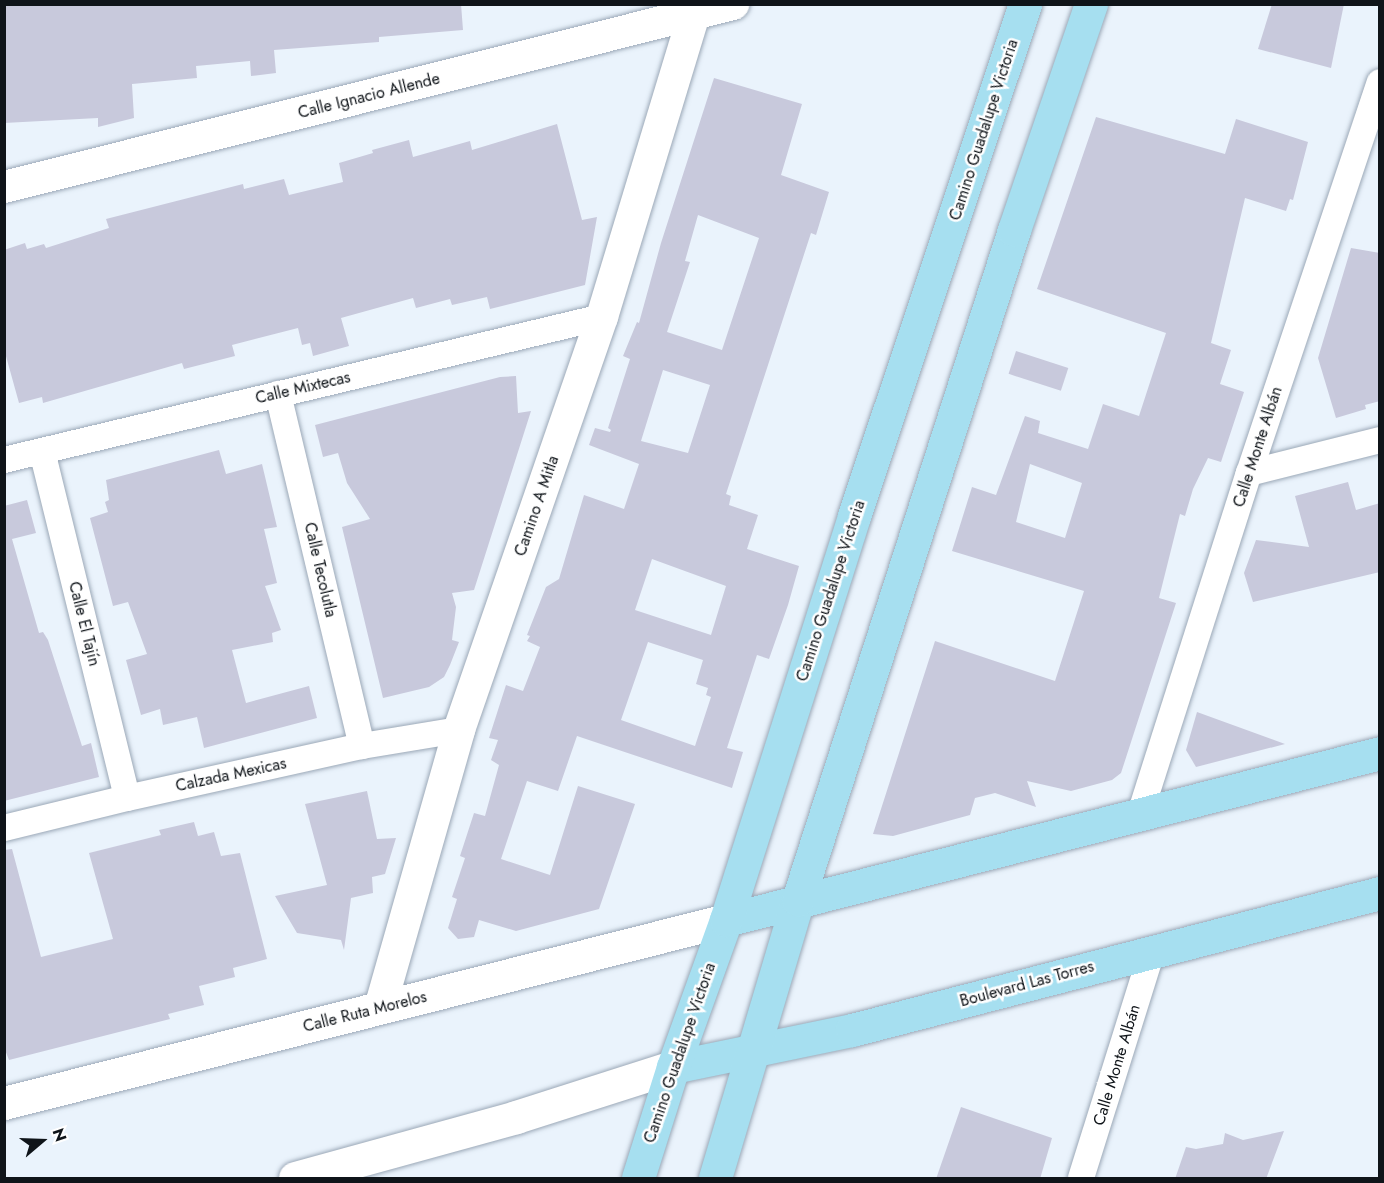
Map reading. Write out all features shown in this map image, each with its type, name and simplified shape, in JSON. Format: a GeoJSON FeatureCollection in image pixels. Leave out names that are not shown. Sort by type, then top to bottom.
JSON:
{"type":"FeatureCollection","features":[{"type":"Feature","properties":{"kind":"main road","name":"Camino Guadalupe Victoria"},"geometry":{"type":"LineString","coordinates":[[638,1179],[673,1067],[726,920],[854,516],[1025,4]]}},
{"type":"Feature","properties":{"kind":"main road"},"geometry":{"type":"LineString","coordinates":[[715,1179],[798,900],[1014,230],[1091,4]]}},
{"type":"Feature","properties":{"kind":"main road"},"geometry":{"type":"LineString","coordinates":[[726,920],[1380,753]]}},
{"type":"Feature","properties":{"kind":"main road","name":"Boulevard Las Torres"},"geometry":{"type":"LineString","coordinates":[[673,1067],[852,1030],[1380,893]]}},
{"type":"Feature","properties":{"kind":"main road","name":"Calle Ruta Morelos"},"geometry":{"type":"LineString","coordinates":[[4,1103],[726,920]]}},
{"type":"Feature","properties":{"kind":"main road"},"geometry":{"type":"LineString","coordinates":[[295,1179],[516,1117],[673,1067]]}},
{"type":"Feature","properties":{"kind":"street","name":"Calle Ignacio Allende"},"geometry":{"type":"LineString","coordinates":[[4,187],[695,9],[733,4]]}},
{"type":"Feature","properties":{"kind":"street","name":"Camino A Mitla"},"geometry":{"type":"LineString","coordinates":[[381,1008],[459,730],[602,317],[695,9]]}},
{"type":"Feature","properties":{"kind":"street","name":"Calle Monte Albán"},"geometry":{"type":"LineString","coordinates":[[1140,814],[1248,473],[1369,146],[1380,82]]}},
{"type":"Feature","properties":{"kind":"street","name":"Calle Mixtecas"},"geometry":{"type":"LineString","coordinates":[[4,460],[602,317]]}},
{"type":"Feature","properties":{"kind":"street","name":"Calle Tecolutla"},"geometry":{"type":"LineString","coordinates":[[278,394],[362,746]]}},
{"type":"Feature","properties":{"kind":"street"},"geometry":{"type":"LineString","coordinates":[[1248,473],[1380,440]]}},
{"type":"Feature","properties":{"kind":"street","name":"Calle El Tajín"},"geometry":{"type":"LineString","coordinates":[[42,451],[127,798]]}},
{"type":"Feature","properties":{"kind":"street","name":"Calzada Mexicas"},"geometry":{"type":"LineString","coordinates":[[4,828],[362,746],[459,730]]}},
{"type":"Feature","properties":{"kind":"street","name":"Calle Monte Albán"},"geometry":{"type":"LineString","coordinates":[[1081,1179],[1152,951]]}},
{"type":"Feature","properties":{"kind":"building"},"geometry":{"type":"Polygon","coordinates":[[[4,4],[461,4],[463,30],[379,37],[379,42],[274,50],[276,73],[251,76],[250,61],[196,66],[197,78],[132,84],[134,118],[98,127],[98,118],[4,123],[4,4]]]}},
{"type":"Feature","properties":{"kind":"building"},"geometry":{"type":"Polygon","coordinates":[[[1272,4],[1344,4],[1331,68],[1258,49],[1272,4]]]}},
{"type":"Feature","properties":{"kind":"building"},"geometry":{"type":"Polygon","coordinates":[[[714,78],[802,104],[781,175],[829,192],[816,235],[811,233],[726,494],[731,496],[729,505],[758,515],[747,549],[799,566],[788,605],[769,659],[757,655],[727,748],[743,752],[732,788],[577,736],[558,791],[527,781],[501,859],[550,875],[578,786],[635,804],[599,909],[516,931],[479,920],[474,937],[458,939],[448,928],[457,899],[452,897],[465,858],[460,856],[474,813],[485,816],[499,765],[491,760],[498,740],[489,738],[506,685],[523,691],[540,647],[527,641],[530,636],[527,635],[546,587],[559,579],[584,495],[624,509],[639,464],[589,445],[595,428],[610,432],[611,430],[608,428],[630,359],[623,356],[637,322],[639,323],[661,243],[714,78]],[[698,215],[685,261],[690,262],[667,332],[722,350],[759,238],[698,215]],[[663,370],[641,441],[688,453],[710,385],[663,370]],[[652,559],[635,610],[711,635],[726,586],[652,559]],[[648,642],[621,720],[695,746],[711,697],[706,695],[708,688],[696,684],[703,660],[648,642]]]}},
{"type":"Feature","properties":{"kind":"building"},"geometry":{"type":"Polygon","coordinates":[[[1096,117],[1225,154],[1236,119],[1308,142],[1293,200],[1290,199],[1286,211],[1245,198],[1211,343],[1231,350],[1220,384],[1244,392],[1221,462],[1208,458],[1193,489],[1185,516],[1180,514],[1159,598],[1176,603],[1121,773],[1112,780],[1071,791],[1027,781],[1036,807],[995,793],[975,798],[970,815],[893,836],[873,834],[935,641],[1055,681],[1084,591],[952,551],[972,487],[996,495],[1025,416],[1040,421],[1038,433],[1088,449],[1103,404],[1139,416],[1166,333],[1037,289],[1096,117]],[[1030,464],[1016,522],[1065,538],[1082,483],[1030,464]]]}},
{"type":"Feature","properties":{"kind":"building"},"geometry":{"type":"Polygon","coordinates":[[[557,124],[582,220],[597,217],[585,285],[490,309],[487,297],[452,305],[450,299],[416,308],[413,298],[341,318],[349,346],[313,356],[310,343],[302,345],[298,328],[232,345],[235,356],[184,369],[182,363],[43,403],[42,397],[19,403],[4,349],[4,250],[25,243],[27,249],[44,244],[46,248],[109,228],[106,219],[243,184],[244,189],[284,179],[289,195],[343,182],[339,163],[373,153],[372,150],[409,140],[413,157],[470,141],[472,150],[557,124]]]}},
{"type":"Feature","properties":{"kind":"building"},"geometry":{"type":"Polygon","coordinates":[[[1351,248],[1380,253],[1380,401],[1365,405],[1366,409],[1336,418],[1318,358],[1351,248]]]}},
{"type":"Feature","properties":{"kind":"building"},"geometry":{"type":"Polygon","coordinates":[[[1016,351],[1068,368],[1061,391],[1009,374],[1016,351]]]}},
{"type":"Feature","properties":{"kind":"building"},"geometry":{"type":"Polygon","coordinates":[[[516,376],[518,413],[531,411],[474,590],[452,593],[456,607],[452,640],[459,642],[450,665],[444,677],[429,687],[383,698],[342,527],[370,519],[347,483],[338,453],[323,457],[315,425],[500,377],[516,376]]]}},
{"type":"Feature","properties":{"kind":"building"},"geometry":{"type":"Polygon","coordinates":[[[219,450],[226,474],[262,464],[277,527],[264,529],[277,583],[265,586],[281,630],[272,633],[273,642],[232,650],[246,703],[309,686],[317,718],[204,748],[197,717],[163,725],[160,709],[141,715],[126,660],[147,654],[128,602],[113,606],[90,518],[108,512],[105,502],[109,500],[106,480],[219,450]]]}},
{"type":"Feature","properties":{"kind":"building"},"geometry":{"type":"Polygon","coordinates":[[[1348,482],[1356,510],[1380,503],[1380,572],[1253,602],[1244,573],[1256,540],[1309,547],[1295,496],[1348,482]]]}},
{"type":"Feature","properties":{"kind":"building"},"geometry":{"type":"Polygon","coordinates":[[[27,500],[36,533],[12,539],[39,633],[43,632],[48,640],[82,746],[91,743],[99,777],[4,801],[4,506],[27,500]]]}},
{"type":"Feature","properties":{"kind":"building"},"geometry":{"type":"Polygon","coordinates":[[[1197,712],[1285,744],[1196,767],[1186,750],[1197,712]]]}},
{"type":"Feature","properties":{"kind":"building"},"geometry":{"type":"Polygon","coordinates":[[[367,791],[377,839],[396,838],[385,874],[372,877],[373,893],[351,898],[344,950],[341,940],[297,933],[275,896],[327,885],[305,804],[367,791]]]}},
{"type":"Feature","properties":{"kind":"building"},"geometry":{"type":"Polygon","coordinates":[[[194,822],[198,836],[214,832],[221,856],[240,853],[267,959],[233,968],[235,977],[199,986],[204,1005],[168,1014],[170,1019],[9,1060],[4,1047],[4,850],[12,849],[41,957],[113,939],[89,853],[161,835],[159,830],[194,822]]]}},
{"type":"Feature","properties":{"kind":"building"},"geometry":{"type":"Polygon","coordinates":[[[961,1107],[1052,1138],[1040,1179],[936,1179],[961,1107]]]}},
{"type":"Feature","properties":{"kind":"building"},"geometry":{"type":"Polygon","coordinates":[[[1284,1131],[1266,1179],[1175,1179],[1186,1147],[1196,1149],[1223,1144],[1225,1133],[1243,1140],[1284,1131]]]}}]}
